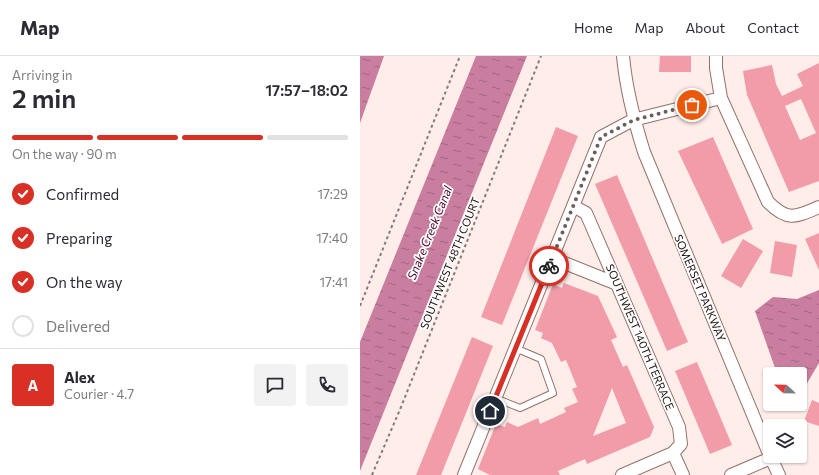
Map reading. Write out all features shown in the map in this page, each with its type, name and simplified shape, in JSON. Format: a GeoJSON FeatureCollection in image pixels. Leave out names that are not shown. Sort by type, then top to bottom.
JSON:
{"type":"FeatureCollection","features":[{"type":"Feature","properties":{"kind":"street","name":"SOMERSET PARKWAY"},"geometry":{"type":"LineString","coordinates":[[623,56],[625,82],[634,120],[644,152],[763,440]]}},
{"type":"Feature","properties":{"kind":"street"},"geometry":{"type":"LineString","coordinates":[[716,56],[716,68],[721,98],[768,202],[778,212],[788,216],[798,216],[819,207]]}},
{"type":"Feature","properties":{"kind":"street"},"geometry":{"type":"LineString","coordinates":[[464,475],[601,137],[634,120],[721,98]]}},
{"type":"Feature","properties":{"kind":"street","name":"SOUTHWEST 140TH TERRACE"},"geometry":{"type":"LineString","coordinates":[[573,206],[586,213],[679,427],[681,444],[674,453]]}},
{"type":"Feature","properties":{"kind":"street"},"geometry":{"type":"LineString","coordinates":[[552,258],[617,284]]}},
{"type":"Feature","properties":{"kind":"street"},"geometry":{"type":"LineString","coordinates":[[628,474],[674,453],[683,475]]}},
{"type":"Feature","properties":{"kind":"street"},"geometry":{"type":"LineString","coordinates":[[731,475],[763,460]]}},
{"type":"Feature","properties":{"kind":"street","name":"SOMERSET PARKWAY"},"geometry":{"type":"LineString","coordinates":[[773,463],[778,475]]}},
{"type":"Feature","properties":{"kind":"lane"},"geometry":{"type":"LineString","coordinates":[[495,398],[520,408],[553,393],[541,359],[515,348]]}},
{"type":"Feature","properties":{"kind":"path"},"geometry":{"type":"LineString","coordinates":[[360,306],[460,56]]}},
{"type":"Feature","properties":{"kind":"path","name":"SOUTHWEST 48TH COURT"},"geometry":{"type":"LineString","coordinates":[[372,475],[401,407],[541,56]]}},
{"type":"Feature","properties":{"kind":"water"},"geometry":{"type":"Polygon","coordinates":[[[360,56],[384,56],[360,123],[360,56]]]}},
{"type":"Feature","properties":{"kind":"water","name":"Snake Creek Canal"},"geometry":{"type":"Polygon","coordinates":[[[476,56],[527,56],[360,471],[360,342],[476,56]]]}},
{"type":"Feature","properties":{"kind":"water"},"geometry":{"type":"Polygon","coordinates":[[[819,290],[819,363],[807,383],[807,367],[775,367],[755,311],[773,297],[797,299],[819,290]]]}},
{"type":"Feature","properties":{"kind":"building"},"geometry":{"type":"Polygon","coordinates":[[[660,56],[691,56],[691,72],[659,72],[660,56]]]}},
{"type":"Feature","properties":{"kind":"building"},"geometry":{"type":"Polygon","coordinates":[[[819,63],[819,181],[789,192],[747,95],[743,71],[772,65],[776,84],[782,96],[803,86],[797,74],[819,63]],[[801,99],[785,106],[800,140],[816,133],[801,99]]]}},
{"type":"Feature","properties":{"kind":"building"},"geometry":{"type":"Polygon","coordinates":[[[556,127],[578,136],[502,325],[481,317],[556,127]]]}},
{"type":"Feature","properties":{"kind":"building"},"geometry":{"type":"Polygon","coordinates":[[[713,137],[753,229],[722,244],[678,151],[713,137]]]}},
{"type":"Feature","properties":{"kind":"building"},"geometry":{"type":"Polygon","coordinates":[[[617,175],[688,342],[667,351],[595,184],[617,175]]]}},
{"type":"Feature","properties":{"kind":"building"},"geometry":{"type":"Polygon","coordinates":[[[819,233],[819,270],[805,239],[819,233]]]}},
{"type":"Feature","properties":{"kind":"building"},"geometry":{"type":"Polygon","coordinates":[[[743,239],[763,251],[741,288],[721,276],[743,239]]]}},
{"type":"Feature","properties":{"kind":"building"},"geometry":{"type":"Polygon","coordinates":[[[775,241],[797,245],[792,277],[770,273],[775,241]]]}},
{"type":"Feature","properties":{"kind":"building"},"geometry":{"type":"Polygon","coordinates":[[[564,283],[598,296],[617,337],[611,340],[623,367],[627,365],[654,427],[650,437],[587,464],[585,459],[558,471],[560,475],[490,475],[478,469],[496,424],[505,427],[507,422],[518,427],[538,418],[540,424],[566,412],[564,408],[578,402],[572,389],[577,387],[566,360],[561,362],[552,343],[541,338],[543,333],[535,330],[553,284],[562,288],[564,283]],[[612,388],[593,436],[626,423],[612,388]]]}},
{"type":"Feature","properties":{"kind":"building"},"geometry":{"type":"Polygon","coordinates":[[[472,337],[493,346],[441,475],[416,475],[472,337]]]}},
{"type":"Feature","properties":{"kind":"building"},"geometry":{"type":"Polygon","coordinates":[[[697,362],[732,445],[710,454],[675,371],[697,362]]]}},
{"type":"Feature","properties":{"kind":"building"},"geometry":{"type":"Polygon","coordinates":[[[812,400],[819,403],[819,426],[807,422],[807,419],[805,419],[812,400]]]}},
{"type":"Feature","properties":{"kind":"way so far"},"geometry":{"type":"LineString","coordinates":[[549,266],[601,137],[634,120],[692,105]]}},
{"type":"Feature","properties":{"kind":"route"},"geometry":{"type":"LineString","coordinates":[[490,411],[549,266]]}}]}
